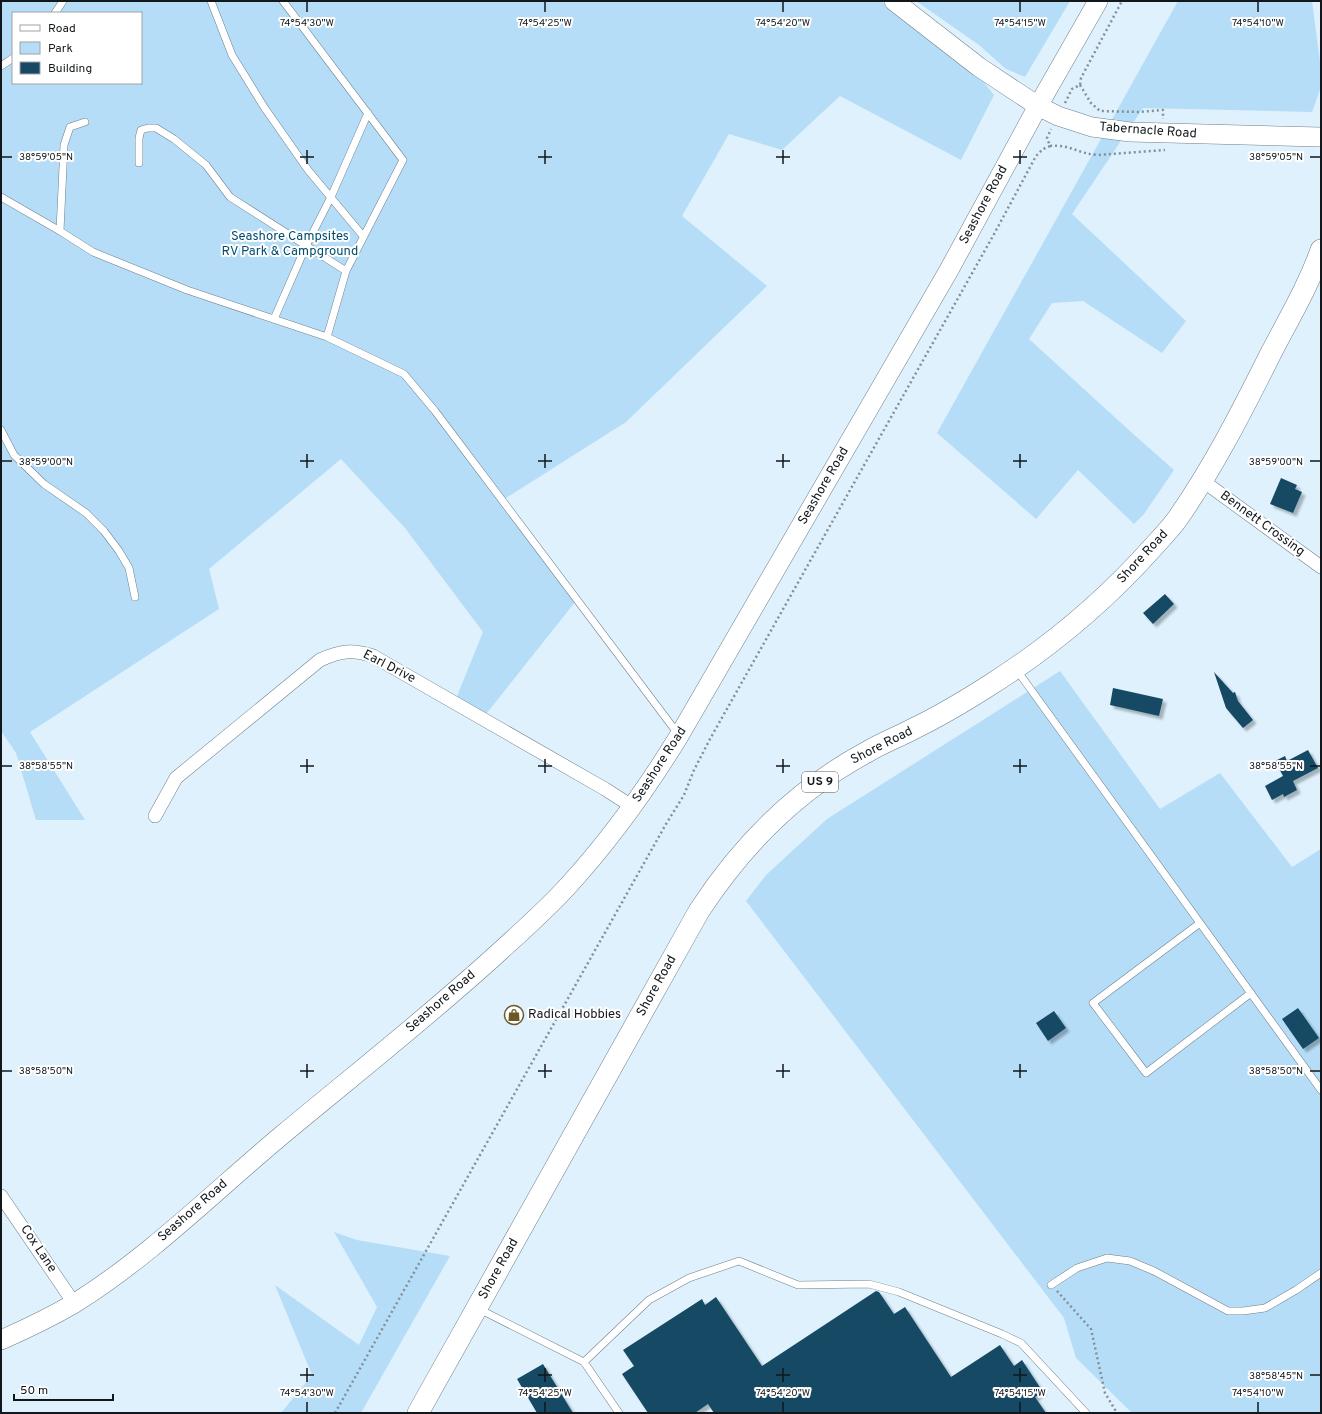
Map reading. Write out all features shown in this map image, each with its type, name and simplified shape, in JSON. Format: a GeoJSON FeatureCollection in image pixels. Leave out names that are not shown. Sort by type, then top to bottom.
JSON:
{"type":"FeatureCollection","features":[{"type":"Feature","properties":{"kind":"main road","name":"Shore Road"},"geometry":{"type":"LineString","coordinates":[[418,1413],[699,911],[733,862],[777,816],[808,790],[867,751],[954,707],[1015,668],[1075,623],[1140,562],[1177,520],[1203,481],[1236,425],[1283,329],[1301,296],[1321,250]]}},
{"type":"Feature","properties":{"kind":"street","name":"Tabernacle Road"},"geometry":{"type":"LineString","coordinates":[[894,1],[979,67],[1038,106],[1058,116],[1092,127],[1130,132],[1321,137]]}},
{"type":"Feature","properties":{"kind":"street","name":"Seashore Road"},"geometry":{"type":"LineString","coordinates":[[1,1340],[35,1325],[74,1303],[106,1282],[150,1248],[282,1134],[439,1005],[486,964],[566,888],[604,844],[633,807],[679,736],[949,270],[1038,106],[1098,1]]}},
{"type":"Feature","properties":{"kind":"street","name":"Bennett Crossing"},"geometry":{"type":"LineString","coordinates":[[1203,481],[1321,567]]}},
{"type":"Feature","properties":{"kind":"street","name":"Earl Drive"},"geometry":{"type":"LineString","coordinates":[[155,816],[176,778],[320,660],[332,654],[346,651],[360,651],[373,656],[605,789],[633,807]]}},
{"type":"Feature","properties":{"kind":"street","name":"Cox Lane"},"geometry":{"type":"LineString","coordinates":[[1,1196],[74,1303]]}},
{"type":"Feature","properties":{"kind":"lane"},"geometry":{"type":"LineString","coordinates":[[56,12],[63,1]]}},
{"type":"Feature","properties":{"kind":"lane"},"geometry":{"type":"LineString","coordinates":[[211,1],[232,54],[260,101],[308,170],[364,236]]}},
{"type":"Feature","properties":{"kind":"lane"},"geometry":{"type":"LineString","coordinates":[[283,1],[403,160],[346,271],[327,337]]}},
{"type":"Feature","properties":{"kind":"lane"},"geometry":{"type":"LineString","coordinates":[[1,66],[12,59]]}},
{"type":"Feature","properties":{"kind":"lane"},"geometry":{"type":"LineString","coordinates":[[274,319],[306,246],[331,197],[368,113]]}},
{"type":"Feature","properties":{"kind":"lane"},"geometry":{"type":"LineString","coordinates":[[60,231],[64,145],[70,127],[85,122]]}},
{"type":"Feature","properties":{"kind":"lane"},"geometry":{"type":"LineString","coordinates":[[139,163],[139,138],[141,130],[156,128],[174,139],[206,165],[230,197],[346,271]]}},
{"type":"Feature","properties":{"kind":"lane"},"geometry":{"type":"LineString","coordinates":[[1,197],[93,252],[187,290],[327,337],[404,374],[435,411],[679,736]]}},
{"type":"Feature","properties":{"kind":"lane"},"geometry":{"type":"LineString","coordinates":[[1,430],[14,455],[44,484],[86,513],[104,531],[119,550],[129,568],[135,597]]}},
{"type":"Feature","properties":{"kind":"lane"},"geometry":{"type":"LineString","coordinates":[[1015,668],[1321,1090]]}},
{"type":"Feature","properties":{"kind":"lane"},"geometry":{"type":"LineString","coordinates":[[1200,923],[1093,1003],[1146,1073],[1251,993]]}},
{"type":"Feature","properties":{"kind":"lane"},"geometry":{"type":"LineString","coordinates":[[1051,1285],[1076,1268],[1107,1258],[1130,1261],[1154,1271],[1228,1311],[1243,1311],[1265,1308],[1321,1273]]}},
{"type":"Feature","properties":{"kind":"lane"},"geometry":{"type":"LineString","coordinates":[[584,1362],[649,1300],[688,1278],[739,1261],[798,1285],[869,1284],[899,1292],[1002,1334],[1021,1343],[1086,1413]]}},
{"type":"Feature","properties":{"kind":"lane"},"geometry":{"type":"LineString","coordinates":[[477,1308],[584,1362],[618,1413]]}},
{"type":"Feature","properties":{"kind":"path"},"geometry":{"type":"LineString","coordinates":[[335,1413],[658,838],[684,795],[694,770],[710,739],[989,243],[1036,156],[1043,149],[1050,146],[1063,145],[1087,154],[1098,155],[1165,150],[1163,110],[1139,112],[1100,111],[1090,103],[1080,85],[1081,78],[1122,1]]}},
{"type":"Feature","properties":{"kind":"path"},"geometry":{"type":"LineString","coordinates":[[1072,88],[1080,85]]}},
{"type":"Feature","properties":{"kind":"path"},"geometry":{"type":"LineString","coordinates":[[1047,138],[1050,146]]}},
{"type":"Feature","properties":{"kind":"path"},"geometry":{"type":"LineString","coordinates":[[1051,1285],[1091,1329],[1105,1393],[1116,1413]]}},
{"type":"Feature","properties":{"kind":"green space","name":"Seashore Campsites RV Park & Campground"},"geometry":{"type":"Polygon","coordinates":[[[1,1],[881,1],[970,65],[994,95],[961,160],[840,96],[782,150],[729,134],[682,216],[767,286],[626,422],[503,500],[579,597],[483,718],[455,701],[483,632],[405,528],[341,459],[209,569],[219,609],[30,732],[85,820],[36,820],[16,753],[1,731],[1,1]]]}},
{"type":"Feature","properties":{"kind":"green space"},"geometry":{"type":"Polygon","coordinates":[[[916,1],[1070,1],[1025,77],[1006,69],[979,45],[916,1]]]}},
{"type":"Feature","properties":{"kind":"green space"},"geometry":{"type":"Polygon","coordinates":[[[1178,1],[1312,1],[1321,69],[1321,87],[1312,112],[1143,108],[1072,214],[1186,321],[1162,353],[1083,301],[1052,303],[1029,339],[1174,470],[1144,514],[1134,524],[1078,470],[1036,519],[937,433],[1178,1]]]}},
{"type":"Feature","properties":{"kind":"green space"},"geometry":{"type":"Polygon","coordinates":[[[1060,671],[1160,809],[1220,773],[1292,867],[1321,849],[1321,1413],[1132,1413],[1076,1358],[1064,1318],[746,901],[766,875],[827,819],[1060,671]]]}},
{"type":"Feature","properties":{"kind":"green space"},"geometry":{"type":"Polygon","coordinates":[[[334,1232],[357,1240],[450,1256],[361,1413],[281,1413],[312,1375],[275,1285],[359,1345],[377,1307],[334,1232]]]}},
{"type":"Feature","properties":{"kind":"building"},"geometry":{"type":"Polygon","coordinates":[[[1281,478],[1297,485],[1295,489],[1302,492],[1293,513],[1270,504],[1281,478]]]}},
{"type":"Feature","properties":{"kind":"building"},"geometry":{"type":"Polygon","coordinates":[[[1165,594],[1174,604],[1153,624],[1143,613],[1165,594]]]}},
{"type":"Feature","properties":{"kind":"building"},"geometry":{"type":"Polygon","coordinates":[[[1214,672],[1233,693],[1235,692],[1238,701],[1253,720],[1243,728],[1226,708],[1214,672]]]}},
{"type":"Feature","properties":{"kind":"building"},"geometry":{"type":"Polygon","coordinates":[[[1113,688],[1163,699],[1159,716],[1110,705],[1113,688]]]}},
{"type":"Feature","properties":{"kind":"building"},"geometry":{"type":"Polygon","coordinates":[[[1308,750],[1318,768],[1293,781],[1297,790],[1284,797],[1283,794],[1272,800],[1265,786],[1283,776],[1275,761],[1285,756],[1287,761],[1308,750]]]}},
{"type":"Feature","properties":{"kind":"building"},"geometry":{"type":"Polygon","coordinates":[[[1298,1008],[1319,1038],[1303,1049],[1282,1019],[1298,1008]]]}},
{"type":"Feature","properties":{"kind":"building"},"geometry":{"type":"Polygon","coordinates":[[[1054,1011],[1066,1028],[1048,1041],[1036,1023],[1054,1011]]]}},
{"type":"Feature","properties":{"kind":"building"},"geometry":{"type":"Polygon","coordinates":[[[876,1291],[879,1292],[894,1314],[905,1307],[951,1377],[1000,1345],[1014,1366],[1022,1360],[1043,1392],[1035,1397],[1046,1413],[714,1413],[708,1404],[695,1413],[648,1413],[622,1374],[634,1366],[623,1350],[702,1299],[705,1305],[716,1297],[762,1366],[876,1291]]]}},
{"type":"Feature","properties":{"kind":"building"},"geometry":{"type":"Polygon","coordinates":[[[543,1364],[573,1413],[537,1413],[517,1379],[543,1364]]]}},
{"type":"Feature","properties":{"kind":"place","name":"Radical Hobbies"},"geometry":{"type":"Point","coordinates":[514,1015]}}]}
